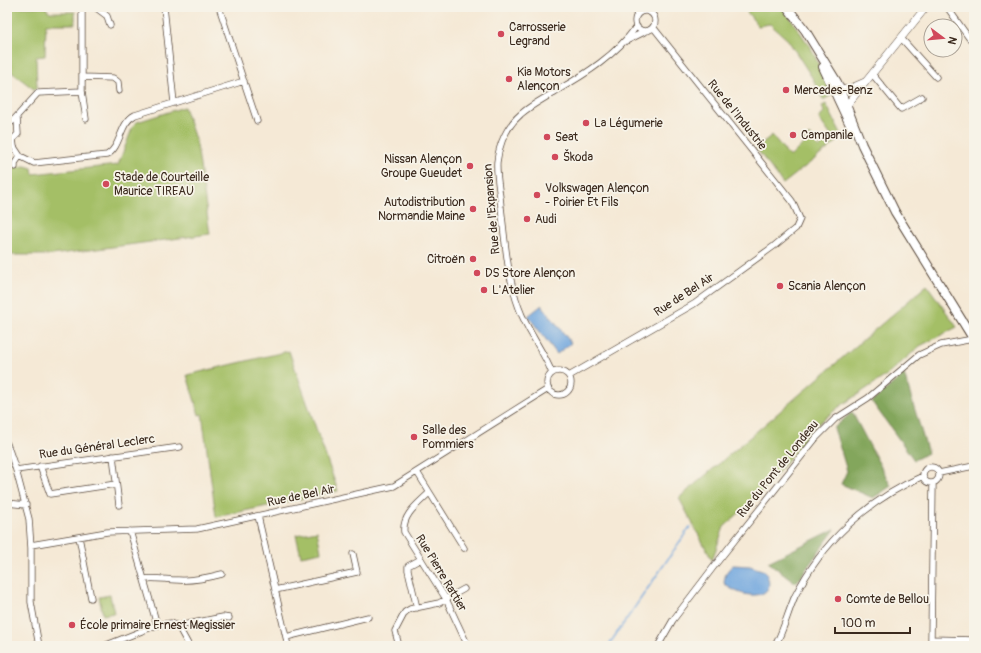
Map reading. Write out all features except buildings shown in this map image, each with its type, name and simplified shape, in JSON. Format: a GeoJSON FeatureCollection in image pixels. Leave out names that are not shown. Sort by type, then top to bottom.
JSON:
{"type":"FeatureCollection","features":[{"type":"Feature","properties":{"kind":"main road"},"geometry":{"type":"LineString","coordinates":[[787,7],[805,30],[816,51],[837,82],[836,91],[843,106],[847,105],[862,145]]}},
{"type":"Feature","properties":{"kind":"main road"},"geometry":{"type":"LineString","coordinates":[[836,89],[846,118],[862,145],[895,212],[973,340]]}},
{"type":"Feature","properties":{"kind":"street"},"geometry":{"type":"LineString","coordinates":[[82,7],[82,91],[86,119]]}},
{"type":"Feature","properties":{"kind":"street"},"geometry":{"type":"LineString","coordinates":[[95,7],[107,16],[110,25]]}},
{"type":"Feature","properties":{"kind":"street"},"geometry":{"type":"LineString","coordinates":[[164,7],[174,103]]}},
{"type":"Feature","properties":{"kind":"street"},"geometry":{"type":"LineString","coordinates":[[219,7],[257,121]]}},
{"type":"Feature","properties":{"kind":"street"},"geometry":{"type":"LineString","coordinates":[[632,7],[637,14]]}},
{"type":"Feature","properties":{"kind":"street"},"geometry":{"type":"LineString","coordinates":[[652,13],[656,7]]}},
{"type":"Feature","properties":{"kind":"street"},"geometry":{"type":"LineString","coordinates":[[847,105],[873,75],[926,7]]}},
{"type":"Feature","properties":{"kind":"street"},"geometry":{"type":"LineString","coordinates":[[947,7],[969,38]]}},
{"type":"Feature","properties":{"kind":"street"},"geometry":{"type":"LineString","coordinates":[[644,32],[636,27],[634,20],[637,14],[643,11],[652,13]]}},
{"type":"Feature","properties":{"kind":"street"},"geometry":{"type":"LineString","coordinates":[[626,41],[653,27],[655,19],[652,13]]}},
{"type":"Feature","properties":{"kind":"street","name":"Rue de l'Expansion"},"geometry":{"type":"LineString","coordinates":[[552,373],[528,328],[514,294],[507,258],[498,181],[497,163],[500,150],[504,136],[521,114],[580,77],[626,41],[636,27]]}},
{"type":"Feature","properties":{"kind":"street","name":"Rue de l'Industrie"},"geometry":{"type":"LineString","coordinates":[[653,27],[792,201],[800,219]]}},
{"type":"Feature","properties":{"kind":"street"},"geometry":{"type":"LineString","coordinates":[[901,38],[936,77]]}},
{"type":"Feature","properties":{"kind":"street"},"geometry":{"type":"LineString","coordinates":[[873,75],[901,109],[922,97]]}},
{"type":"Feature","properties":{"kind":"street"},"geometry":{"type":"LineString","coordinates":[[82,77],[113,78],[118,82],[120,91]]}},
{"type":"Feature","properties":{"kind":"street"},"geometry":{"type":"LineString","coordinates":[[17,118],[16,127],[18,134],[10,138],[20,156],[34,163],[107,155],[114,149],[129,118],[244,81]]}},
{"type":"Feature","properties":{"kind":"street"},"geometry":{"type":"LineString","coordinates":[[836,89],[849,89],[867,81]]}},
{"type":"Feature","properties":{"kind":"street"},"geometry":{"type":"LineString","coordinates":[[8,126],[17,118],[38,93],[82,91]]}},
{"type":"Feature","properties":{"kind":"street"},"geometry":{"type":"LineString","coordinates":[[8,126],[16,127]]}},
{"type":"Feature","properties":{"kind":"street"},"geometry":{"type":"LineString","coordinates":[[15,168],[15,163],[20,156]]}},
{"type":"Feature","properties":{"kind":"street","name":"Rue de Bel Air"},"geometry":{"type":"LineString","coordinates":[[569,376],[694,304],[774,246],[796,228],[800,219]]}},
{"type":"Feature","properties":{"kind":"street","name":"Rue du Pont de Londeau"},"geometry":{"type":"LineString","coordinates":[[658,646],[673,620],[715,565],[816,438],[835,419],[868,398],[919,355],[941,344],[973,340]]}},
{"type":"Feature","properties":{"kind":"street"},"geometry":{"type":"LineString","coordinates":[[562,371],[569,376],[571,383],[566,392],[558,395],[548,389],[547,382],[552,373],[562,371]]}},
{"type":"Feature","properties":{"kind":"street","name":"Rue de Bel Air"},"geometry":{"type":"LineString","coordinates":[[31,545],[107,532],[197,529],[394,486],[548,389]]}},
{"type":"Feature","properties":{"kind":"street"},"geometry":{"type":"LineString","coordinates":[[7,444],[26,505],[31,545],[30,602],[39,646]]}},
{"type":"Feature","properties":{"kind":"street","name":"Rue du Général Leclerc"},"geometry":{"type":"LineString","coordinates":[[16,470],[180,447]]}},
{"type":"Feature","properties":{"kind":"street"},"geometry":{"type":"LineString","coordinates":[[113,456],[119,505]]}},
{"type":"Feature","properties":{"kind":"street"},"geometry":{"type":"LineString","coordinates":[[40,466],[50,494],[116,484]]}},
{"type":"Feature","properties":{"kind":"street"},"geometry":{"type":"LineString","coordinates":[[776,644],[806,576],[826,547],[875,502],[896,489],[923,476],[928,467],[934,468],[939,472],[974,466]]}},
{"type":"Feature","properties":{"kind":"street"},"geometry":{"type":"LineString","coordinates":[[417,472],[464,548]]}},
{"type":"Feature","properties":{"kind":"street"},"geometry":{"type":"LineString","coordinates":[[923,476],[928,483],[933,483],[938,479],[939,472]]}},
{"type":"Feature","properties":{"kind":"street"},"geometry":{"type":"LineString","coordinates":[[933,483],[931,639],[974,640]]}},
{"type":"Feature","properties":{"kind":"street","name":"Rue Pierre Rattier"},"geometry":{"type":"LineString","coordinates":[[429,493],[408,515],[404,526],[407,537],[446,599],[468,646]]}},
{"type":"Feature","properties":{"kind":"street"},"geometry":{"type":"LineString","coordinates":[[7,503],[26,505]]}},
{"type":"Feature","properties":{"kind":"street"},"geometry":{"type":"LineString","coordinates":[[258,516],[288,646]]}},
{"type":"Feature","properties":{"kind":"street"},"geometry":{"type":"LineString","coordinates":[[130,531],[158,625]]}},
{"type":"Feature","properties":{"kind":"street"},"geometry":{"type":"LineString","coordinates":[[79,537],[91,598]]}},
{"type":"Feature","properties":{"kind":"street"},"geometry":{"type":"LineString","coordinates":[[275,590],[357,572],[353,554]]}},
{"type":"Feature","properties":{"kind":"street"},"geometry":{"type":"LineString","coordinates":[[417,608],[408,566],[421,559]]}},
{"type":"Feature","properties":{"kind":"street"},"geometry":{"type":"LineString","coordinates":[[144,579],[154,577],[196,580],[222,574]]}},
{"type":"Feature","properties":{"kind":"street"},"geometry":{"type":"LineString","coordinates":[[399,646],[395,635],[396,626],[405,612],[446,599],[464,589]]}},
{"type":"Feature","properties":{"kind":"street"},"geometry":{"type":"LineString","coordinates":[[104,646],[158,625],[167,623],[178,626],[223,617],[229,618]]}},
{"type":"Feature","properties":{"kind":"street"},"geometry":{"type":"LineString","coordinates":[[286,637],[368,617]]}},
{"type":"Feature","properties":{"kind":"street"},"geometry":{"type":"LineString","coordinates":[[178,626],[189,646]]}},
{"type":"Feature","properties":{"kind":"green space"},"geometry":{"type":"Polygon","coordinates":[[[7,7],[47,7],[46,9],[50,12],[75,12],[75,24],[46,24],[45,56],[36,57],[37,88],[35,90],[10,71],[7,75],[7,7]]]}},
{"type":"Feature","properties":{"kind":"green space"},"geometry":{"type":"Polygon","coordinates":[[[783,7],[812,50],[832,95],[823,100],[813,79],[788,40],[770,24],[758,26],[744,8],[783,7]]]}},
{"type":"Feature","properties":{"kind":"green space"},"geometry":{"type":"Polygon","coordinates":[[[826,104],[843,137],[783,184],[756,148],[772,135],[790,157],[805,142],[804,140],[809,135],[819,148],[832,137],[819,119],[824,112],[822,106],[826,104]]]}},
{"type":"Feature","properties":{"kind":"green space","name":"Stade de Courteille Maurice TIREAU"},"geometry":{"type":"Polygon","coordinates":[[[184,107],[197,145],[210,234],[52,255],[7,255],[7,146],[11,168],[25,166],[32,168],[33,174],[118,165],[133,126],[137,122],[184,107]]]}},
{"type":"Feature","properties":{"kind":"green space"},"geometry":{"type":"Polygon","coordinates":[[[927,285],[957,327],[920,346],[887,375],[839,407],[812,429],[766,488],[724,527],[712,560],[679,498],[927,285]]]}},
{"type":"Feature","properties":{"kind":"green space"},"geometry":{"type":"Polygon","coordinates":[[[289,351],[338,491],[216,517],[202,414],[199,415],[187,375],[289,351]]]}},
{"type":"Feature","properties":{"kind":"green space"},"geometry":{"type":"Polygon","coordinates":[[[904,374],[928,453],[914,460],[872,402],[904,374]]]}},
{"type":"Feature","properties":{"kind":"green space"},"geometry":{"type":"Polygon","coordinates":[[[852,412],[891,486],[873,498],[841,484],[847,471],[834,428],[852,412]]]}},
{"type":"Feature","properties":{"kind":"green space"},"geometry":{"type":"Polygon","coordinates":[[[835,529],[796,583],[768,562],[835,529]]]}},
{"type":"Feature","properties":{"kind":"green space"},"geometry":{"type":"Polygon","coordinates":[[[317,531],[321,552],[301,556],[296,535],[317,531]]]}},
{"type":"Feature","properties":{"kind":"green space"},"geometry":{"type":"Polygon","coordinates":[[[110,595],[114,613],[103,615],[99,597],[110,595]]]}},
{"type":"Feature","properties":{"kind":"water"},"geometry":{"type":"Polygon","coordinates":[[[542,305],[571,343],[557,354],[528,316],[542,305]]]}},
{"type":"Feature","properties":{"kind":"water"},"geometry":{"type":"Polygon","coordinates":[[[733,565],[750,566],[765,571],[769,581],[768,589],[763,593],[748,595],[730,588],[724,583],[726,573],[733,565]]]}},
{"type":"Feature","properties":{"kind":"waterway"},"geometry":{"type":"LineString","coordinates":[[608,646],[690,527]]}},
{"type":"Feature","properties":{"kind":"place","name":"Carrosserie Legrand"},"geometry":{"type":"Point","coordinates":[501,34]}},
{"type":"Feature","properties":{"kind":"place","name":"Kia Motors Alençon"},"geometry":{"type":"Point","coordinates":[509,79]}},
{"type":"Feature","properties":{"kind":"place","name":"Mercedes-Benz"},"geometry":{"type":"Point","coordinates":[786,90]}},
{"type":"Feature","properties":{"kind":"place","name":"La Légumerie"},"geometry":{"type":"Point","coordinates":[586,123]}},
{"type":"Feature","properties":{"kind":"place","name":"Campanile"},"geometry":{"type":"Point","coordinates":[793,135]}},
{"type":"Feature","properties":{"kind":"place","name":"Seat"},"geometry":{"type":"Point","coordinates":[547,137]}},
{"type":"Feature","properties":{"kind":"place","name":"Škoda"},"geometry":{"type":"Point","coordinates":[555,157]}},
{"type":"Feature","properties":{"kind":"place","name":"Nissan Alençon Groupe Gueudet"},"geometry":{"type":"Point","coordinates":[470,166]}},
{"type":"Feature","properties":{"kind":"place","name":"Stade de Courteille Maurice TIREAU"},"geometry":{"type":"Point","coordinates":[106,184]}},
{"type":"Feature","properties":{"kind":"place","name":"Volkswagen Alençon - Poirier Et Fils"},"geometry":{"type":"Point","coordinates":[537,195]}},
{"type":"Feature","properties":{"kind":"place","name":"Autodistribution Normandie Maine"},"geometry":{"type":"Point","coordinates":[473,209]}},
{"type":"Feature","properties":{"kind":"place","name":"Audi"},"geometry":{"type":"Point","coordinates":[527,219]}},
{"type":"Feature","properties":{"kind":"place","name":"Citroën"},"geometry":{"type":"Point","coordinates":[473,259]}},
{"type":"Feature","properties":{"kind":"place","name":"DS Store Alençon"},"geometry":{"type":"Point","coordinates":[477,273]}},
{"type":"Feature","properties":{"kind":"place","name":"Scania Alençon"},"geometry":{"type":"Point","coordinates":[780,286]}},
{"type":"Feature","properties":{"kind":"place","name":"L'Atelier"},"geometry":{"type":"Point","coordinates":[484,290]}},
{"type":"Feature","properties":{"kind":"place","name":"Salle des Pommiers"},"geometry":{"type":"Point","coordinates":[414,437]}},
{"type":"Feature","properties":{"kind":"place","name":"Comte de Bellou"},"geometry":{"type":"Point","coordinates":[838,599]}},
{"type":"Feature","properties":{"kind":"place","name":"École primaire Ernest Megissier"},"geometry":{"type":"Point","coordinates":[72,625]}}]}
